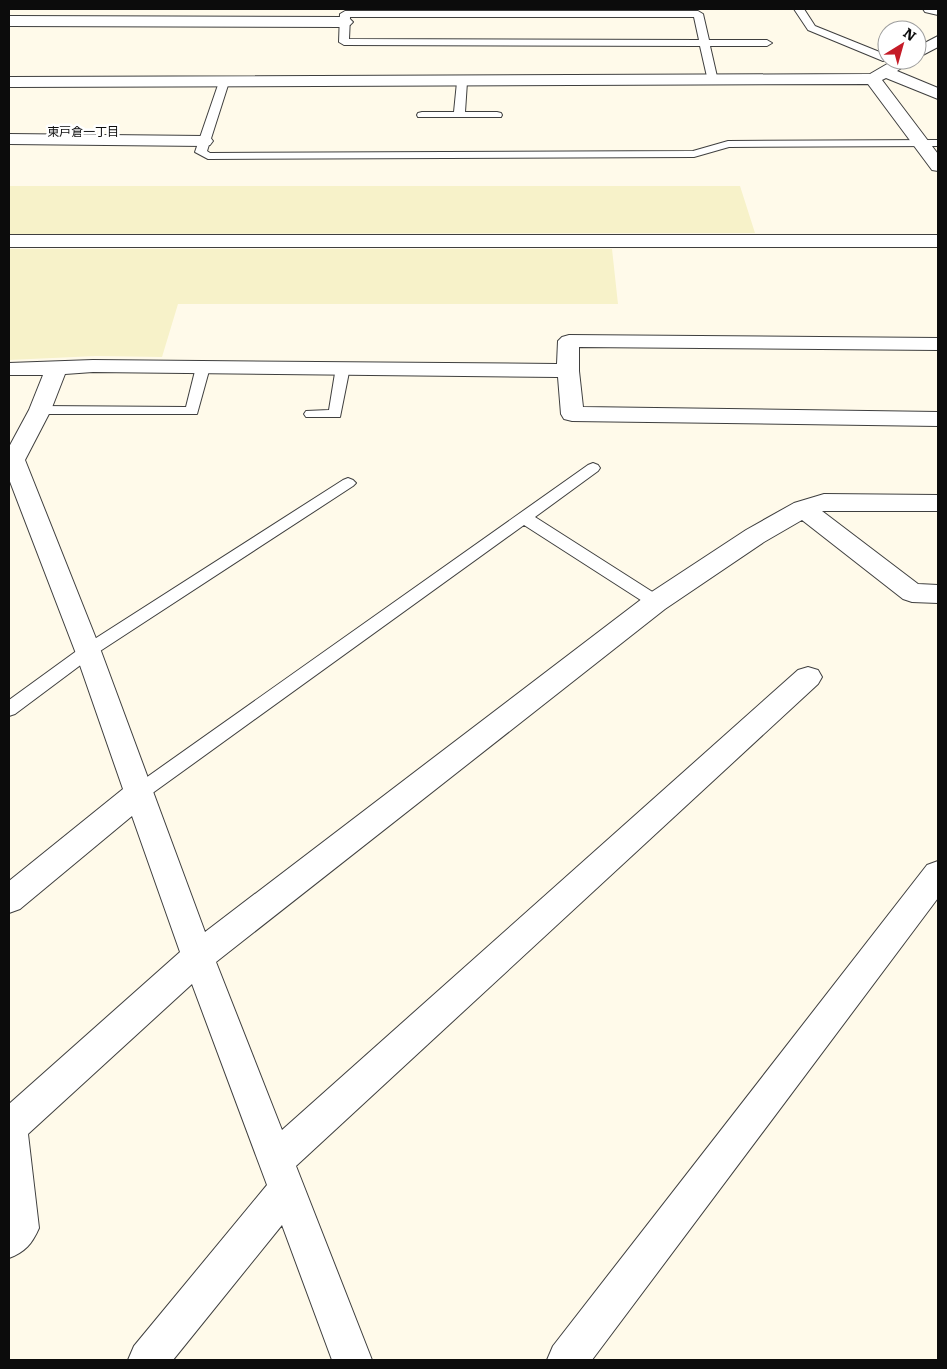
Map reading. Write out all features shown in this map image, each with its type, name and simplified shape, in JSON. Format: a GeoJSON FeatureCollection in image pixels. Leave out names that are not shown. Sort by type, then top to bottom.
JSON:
{"type":"FeatureCollection","features":[{"type":"Feature","properties":{"kind":"street"},"geometry":{"type":"LineString","coordinates":[[930,9],[938,12]]}},
{"type":"Feature","properties":{"kind":"street"},"geometry":{"type":"LineString","coordinates":[[9,21],[345,22]]}},
{"type":"Feature","properties":{"kind":"street"},"geometry":{"type":"LineString","coordinates":[[927,47],[938,41]]}},
{"type":"Feature","properties":{"kind":"street"},"geometry":{"type":"LineString","coordinates":[[9,82],[713,81],[877,67]]}},
{"type":"Feature","properties":{"kind":"street"},"geometry":{"type":"LineString","coordinates":[[892,70],[930,143],[938,166]]}},
{"type":"Feature","properties":{"kind":"street"},"geometry":{"type":"LineString","coordinates":[[897,70],[938,94]]}},
{"type":"Feature","properties":{"kind":"street"},"geometry":{"type":"LineString","coordinates":[[9,139],[204,141]]}},
{"type":"Feature","properties":{"kind":"street"},"geometry":{"type":"LineString","coordinates":[[9,241],[938,242]]}},
{"type":"Feature","properties":{"kind":"street"},"geometry":{"type":"LineString","coordinates":[[938,344],[569,341],[568,371],[572,414],[938,419]]}},
{"type":"Feature","properties":{"kind":"street"},"geometry":{"type":"LineString","coordinates":[[9,369],[93,366],[203,368],[342,367],[568,371]]}},
{"type":"Feature","properties":{"kind":"street"},"geometry":{"type":"LineString","coordinates":[[56,368],[40,410],[11,461],[88,651],[198,958],[352,1360]]}},
{"type":"Feature","properties":{"kind":"street"},"geometry":{"type":"LineString","coordinates":[[9,1239],[20,1228],[10,1126],[198,958],[656,602],[755,536],[803,510],[824,502],[938,503]]}},
{"type":"Feature","properties":{"kind":"street"},"geometry":{"type":"LineString","coordinates":[[803,510],[912,594],[938,594]]}},
{"type":"Feature","properties":{"kind":"street"},"geometry":{"type":"LineString","coordinates":[[148,1360],[280,1176],[808,677]]}},
{"type":"Feature","properties":{"kind":"street"},"geometry":{"type":"LineString","coordinates":[[9,899],[140,792]]}},
{"type":"Feature","properties":{"kind":"street"},"geometry":{"type":"LineString","coordinates":[[567,1360],[938,874]]}},
{"type":"Feature","properties":{"kind":"lane"},"geometry":{"type":"LineString","coordinates":[[800,9],[811,28],[877,60]]}},
{"type":"Feature","properties":{"kind":"lane"},"geometry":{"type":"LineString","coordinates":[[713,81],[705,41],[698,14],[618,11],[345,14],[344,42],[705,41],[767,43]]}},
{"type":"Feature","properties":{"kind":"lane"},"geometry":{"type":"LineString","coordinates":[[224,82],[201,152],[208,156],[694,154],[728,144],[930,143]]}},
{"type":"Feature","properties":{"kind":"lane"},"geometry":{"type":"LineString","coordinates":[[459,115],[462,82]]}},
{"type":"Feature","properties":{"kind":"lane"},"geometry":{"type":"LineString","coordinates":[[422,115],[497,115]]}},
{"type":"Feature","properties":{"kind":"lane"},"geometry":{"type":"LineString","coordinates":[[311,414],[335,414],[342,367]]}},
{"type":"Feature","properties":{"kind":"lane"},"geometry":{"type":"LineString","coordinates":[[40,410],[192,410],[203,368]]}},
{"type":"Feature","properties":{"kind":"lane"},"geometry":{"type":"LineString","coordinates":[[140,792],[593,468]]}},
{"type":"Feature","properties":{"kind":"lane"},"geometry":{"type":"LineString","coordinates":[[9,709],[88,651],[348,483]]}},
{"type":"Feature","properties":{"kind":"lane"},"geometry":{"type":"LineString","coordinates":[[525,518],[656,602]]}},
{"type":"Feature","properties":{"kind":"shaded area"},"geometry":{"type":"Polygon","coordinates":[[[9,186],[740,186],[755,233],[9,234],[9,186]]]}},
{"type":"Feature","properties":{"kind":"shaded area"},"geometry":{"type":"Polygon","coordinates":[[[9,249],[612,249],[618,304],[178,304],[162,357],[96,356],[9,360],[9,249]]]}},
{"type":"Feature","properties":{"kind":"district","name":"東戸倉一丁目"},"geometry":{"type":"Point","coordinates":[83,131]}}]}
